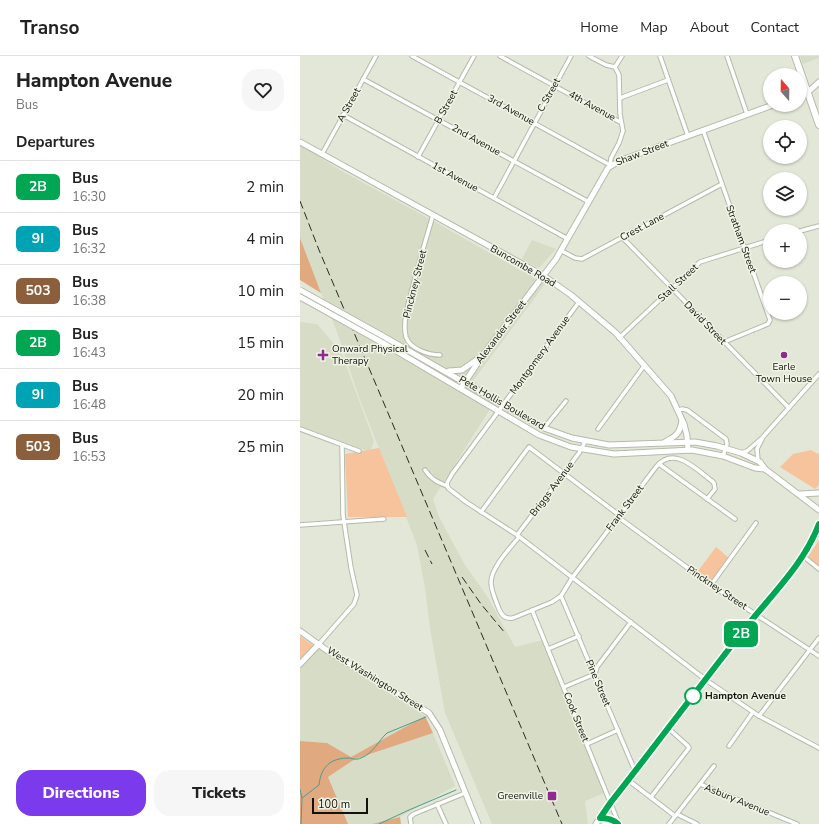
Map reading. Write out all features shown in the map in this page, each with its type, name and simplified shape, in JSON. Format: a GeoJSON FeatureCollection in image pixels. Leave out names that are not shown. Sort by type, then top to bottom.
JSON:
{"type":"FeatureCollection","features":[{"type":"Feature","properties":{"kind":"highway"},"geometry":{"type":"LineString","coordinates":[[794,56],[818,123]]}},
{"type":"Feature","properties":{"kind":"street","name":"A Street"},"geometry":{"type":"LineString","coordinates":[[322,154],[376,56]]}},
{"type":"Feature","properties":{"kind":"street","name":"3rd Avenue"},"geometry":{"type":"LineString","coordinates":[[412,56],[610,165]]}},
{"type":"Feature","properties":{"kind":"street","name":"B Street"},"geometry":{"type":"LineString","coordinates":[[418,157],[474,56]]}},
{"type":"Feature","properties":{"kind":"street","name":"4th Avenue"},"geometry":{"type":"LineString","coordinates":[[500,56],[620,122]]}},
{"type":"Feature","properties":{"kind":"street","name":"C Street"},"geometry":{"type":"LineString","coordinates":[[494,198],[571,56]]}},
{"type":"Feature","properties":{"kind":"street"},"geometry":{"type":"LineString","coordinates":[[589,56],[606,65],[615,67]]}},
{"type":"Feature","properties":{"kind":"street"},"geometry":{"type":"LineString","coordinates":[[615,67],[622,56]]}},
{"type":"Feature","properties":{"kind":"street"},"geometry":{"type":"LineString","coordinates":[[660,56],[688,136]]}},
{"type":"Feature","properties":{"kind":"street"},"geometry":{"type":"LineString","coordinates":[[726,56],[747,114]]}},
{"type":"Feature","properties":{"kind":"street"},"geometry":{"type":"LineString","coordinates":[[610,165],[611,158],[622,136],[620,122],[619,75],[615,67]]}},
{"type":"Feature","properties":{"kind":"street","name":"2nd Avenue"},"geometry":{"type":"LineString","coordinates":[[363,79],[589,202]]}},
{"type":"Feature","properties":{"kind":"street"},"geometry":{"type":"LineString","coordinates":[[620,98],[668,80]]}},
{"type":"Feature","properties":{"kind":"street"},"geometry":{"type":"LineString","coordinates":[[808,92],[819,82]]}},
{"type":"Feature","properties":{"kind":"street","name":"Shaw Street"},"geometry":{"type":"LineString","coordinates":[[544,276],[562,250],[604,173],[610,165],[763,108]]}},
{"type":"Feature","properties":{"kind":"street","name":"1st Avenue"},"geometry":{"type":"LineString","coordinates":[[343,115],[568,239]]}},
{"type":"Feature","properties":{"kind":"street","name":"Stratham Street"},"geometry":{"type":"LineString","coordinates":[[703,130],[770,320],[770,323],[724,342]]}},
{"type":"Feature","properties":{"kind":"street","name":"Buncombe Road"},"geometry":{"type":"LineString","coordinates":[[300,142],[544,276],[579,302],[619,338],[671,396],[682,417],[688,442],[688,450]]}},
{"type":"Feature","properties":{"kind":"street","name":"Crest Lane"},"geometry":{"type":"LineString","coordinates":[[562,250],[575,258],[580,259],[722,184]]}},
{"type":"Feature","properties":{"kind":"street","name":"Pinckney Street"},"geometry":{"type":"LineString","coordinates":[[433,215],[407,308],[405,328],[406,338],[409,343],[431,355],[440,355]]}},
{"type":"Feature","properties":{"kind":"street"},"geometry":{"type":"LineString","coordinates":[[807,229],[819,226]]}},
{"type":"Feature","properties":{"kind":"street","name":"David Street"},"geometry":{"type":"LineString","coordinates":[[622,237],[789,408]]}},
{"type":"Feature","properties":{"kind":"street","name":"Stall Street"},"geometry":{"type":"LineString","coordinates":[[619,338],[702,260],[763,242]]}},
{"type":"Feature","properties":{"kind":"street","name":"Alexander Street"},"geometry":{"type":"LineString","coordinates":[[461,388],[483,355],[544,276]]}},
{"type":"Feature","properties":{"kind":"street","name":"Pete Hollis Boulevard"},"geometry":{"type":"LineString","coordinates":[[300,290],[444,370],[544,428],[585,442],[620,446],[695,442],[725,448],[741,453],[760,462],[765,469],[819,510]]}},
{"type":"Feature","properties":{"kind":"street","name":"Pete Hollis Boulevard"},"geometry":{"type":"LineString","coordinates":[[300,297],[461,388],[539,435],[571,447],[614,454],[688,450],[723,456],[755,468],[765,469]]}},
{"type":"Feature","properties":{"kind":"street","name":"Montgomery Avenue"},"geometry":{"type":"LineString","coordinates":[[447,486],[452,474],[579,302]]}},
{"type":"Feature","properties":{"kind":"street"},"geometry":{"type":"LineString","coordinates":[[444,370],[460,371],[483,355]]}},
{"type":"Feature","properties":{"kind":"street"},"geometry":{"type":"LineString","coordinates":[[598,429],[644,366]]}},
{"type":"Feature","properties":{"kind":"street"},"geometry":{"type":"LineString","coordinates":[[741,453],[747,451],[762,438],[819,374]]}},
{"type":"Feature","properties":{"kind":"street"},"geometry":{"type":"LineString","coordinates":[[544,428],[566,401]]}},
{"type":"Feature","properties":{"kind":"street"},"geometry":{"type":"LineString","coordinates":[[678,410],[687,410],[726,439],[727,442],[723,456]]}},
{"type":"Feature","properties":{"kind":"street"},"geometry":{"type":"LineString","coordinates":[[664,443],[677,434],[681,427],[682,417]]}},
{"type":"Feature","properties":{"kind":"street"},"geometry":{"type":"LineString","coordinates":[[300,430],[359,451]]}},
{"type":"Feature","properties":{"kind":"street"},"geometry":{"type":"LineString","coordinates":[[758,461],[757,449],[762,438]]}},
{"type":"Feature","properties":{"kind":"street","name":"Briggs Avenue"},"geometry":{"type":"LineString","coordinates":[[532,610],[513,618],[504,618],[491,587],[493,573],[518,536],[582,449],[585,442]]}},
{"type":"Feature","properties":{"kind":"street"},"geometry":{"type":"LineString","coordinates":[[300,664],[354,604],[357,598],[344,521],[342,445]]}},
{"type":"Feature","properties":{"kind":"street","name":"Pinckney Street"},"geometry":{"type":"LineString","coordinates":[[480,512],[529,447],[711,585],[819,656]]}},
{"type":"Feature","properties":{"kind":"street"},"geometry":{"type":"LineString","coordinates":[[707,499],[715,488],[712,481],[679,458],[663,460],[659,464],[707,499],[735,519]]}},
{"type":"Feature","properties":{"kind":"street","name":"Frank Street"},"geometry":{"type":"LineString","coordinates":[[561,596],[572,578],[659,464]]}},
{"type":"Feature","properties":{"kind":"street"},"geometry":{"type":"LineString","coordinates":[[425,470],[436,482],[447,486],[450,490],[480,512],[518,536],[706,680],[759,716],[819,748]]}},
{"type":"Feature","properties":{"kind":"street"},"geometry":{"type":"LineString","coordinates":[[799,494],[819,493]]}},
{"type":"Feature","properties":{"kind":"street"},"geometry":{"type":"LineString","coordinates":[[300,525],[384,519]]}},
{"type":"Feature","properties":{"kind":"street"},"geometry":{"type":"LineString","coordinates":[[711,585],[756,523]]}},
{"type":"Feature","properties":{"kind":"street"},"geometry":{"type":"LineString","coordinates":[[596,824],[668,728],[757,614],[791,574],[803,556],[819,524]]}},
{"type":"Feature","properties":{"kind":"street"},"geometry":{"type":"LineString","coordinates":[[813,537],[819,532]]}},
{"type":"Feature","properties":{"kind":"street"},"geometry":{"type":"LineString","coordinates":[[803,556],[819,569]]}},
{"type":"Feature","properties":{"kind":"street"},"geometry":{"type":"LineString","coordinates":[[532,610],[552,602],[561,596]]}},
{"type":"Feature","properties":{"kind":"street","name":"Pine Street"},"geometry":{"type":"LineString","coordinates":[[561,596],[635,772]]}},
{"type":"Feature","properties":{"kind":"street","name":"Cook Street"},"geometry":{"type":"LineString","coordinates":[[532,610],[619,824]]}},
{"type":"Feature","properties":{"kind":"street"},"geometry":{"type":"LineString","coordinates":[[564,687],[594,674],[597,667],[631,622]]}},
{"type":"Feature","properties":{"kind":"street","name":"West Washington Street"},"geometry":{"type":"LineString","coordinates":[[300,631],[430,713],[440,730],[478,824]]}},
{"type":"Feature","properties":{"kind":"street"},"geometry":{"type":"LineString","coordinates":[[548,649],[579,636]]}},
{"type":"Feature","properties":{"kind":"street"},"geometry":{"type":"LineString","coordinates":[[759,716],[819,638]]}},
{"type":"Feature","properties":{"kind":"street"},"geometry":{"type":"LineString","coordinates":[[729,746],[753,712]]}},
{"type":"Feature","properties":{"kind":"street"},"geometry":{"type":"LineString","coordinates":[[651,797],[688,752],[689,748],[686,743],[668,728]]}},
{"type":"Feature","properties":{"kind":"street"},"geometry":{"type":"LineString","coordinates":[[587,744],[618,730]]}},
{"type":"Feature","properties":{"kind":"street"},"geometry":{"type":"LineString","coordinates":[[668,824],[714,766]]}},
{"type":"Feature","properties":{"kind":"street"},"geometry":{"type":"LineString","coordinates":[[628,780],[676,815],[697,824]]}},
{"type":"Feature","properties":{"kind":"street","name":"Asbury Avenue"},"geometry":{"type":"LineString","coordinates":[[700,784],[797,824]]}},
{"type":"Feature","properties":{"kind":"street"},"geometry":{"type":"LineString","coordinates":[[411,824],[410,820],[412,816],[465,793]]}},
{"type":"Feature","properties":{"kind":"street"},"geometry":{"type":"LineString","coordinates":[[437,804],[446,824]]}},
{"type":"Feature","properties":{"kind":"street"},"geometry":{"type":"LineString","coordinates":[[600,818],[604,822],[611,824]]}},
{"type":"Feature","properties":{"kind":"street"},"geometry":{"type":"LineString","coordinates":[[600,818],[607,818],[619,824]]}},
{"type":"Feature","properties":{"kind":"shaded area"},"geometry":{"type":"Polygon","coordinates":[[[800,56],[819,56],[819,58],[803,64],[800,56]]]}},
{"type":"Feature","properties":{"kind":"shaded area"},"geometry":{"type":"Polygon","coordinates":[[[300,144],[338,169],[545,284],[473,381],[497,398],[433,499],[439,517],[465,565],[487,596],[515,647],[543,640],[607,792],[585,801],[588,824],[492,824],[445,713],[417,545],[360,400],[336,329],[300,238],[300,144]]]}},
{"type":"Feature","properties":{"kind":"shaded area"},"geometry":{"type":"Polygon","coordinates":[[[300,238],[321,293],[300,280],[300,238]]]}},
{"type":"Feature","properties":{"kind":"shaded area"},"geometry":{"type":"Polygon","coordinates":[[[532,240],[556,249],[539,268],[522,259],[532,240]]]}},
{"type":"Feature","properties":{"kind":"shaded area"},"geometry":{"type":"Polygon","coordinates":[[[300,322],[317,324],[341,352],[374,441],[370,452],[300,427],[300,322]]]}},
{"type":"Feature","properties":{"kind":"shaded area"},"geometry":{"type":"Polygon","coordinates":[[[379,448],[407,517],[348,517],[345,454],[379,448]]]}},
{"type":"Feature","properties":{"kind":"shaded area"},"geometry":{"type":"Polygon","coordinates":[[[811,450],[818,454],[819,453],[819,485],[815,489],[780,467],[793,454],[811,450]]]}},
{"type":"Feature","properties":{"kind":"shaded area"},"geometry":{"type":"Polygon","coordinates":[[[819,540],[819,566],[808,557],[819,540]]]}},
{"type":"Feature","properties":{"kind":"shaded area"},"geometry":{"type":"Polygon","coordinates":[[[716,547],[729,558],[712,581],[698,571],[716,547]]]}},
{"type":"Feature","properties":{"kind":"shaded area"},"geometry":{"type":"Polygon","coordinates":[[[300,636],[317,648],[300,667],[300,636]]]}},
{"type":"Feature","properties":{"kind":"shaded area"},"geometry":{"type":"Polygon","coordinates":[[[317,648],[425,716],[351,757],[327,743],[300,741],[300,667],[317,648]]]}},
{"type":"Feature","properties":{"kind":"shaded area"},"geometry":{"type":"Polygon","coordinates":[[[425,716],[433,733],[355,759],[328,777],[348,824],[300,824],[300,741],[327,743],[351,757],[425,716]]]}},
{"type":"Feature","properties":{"kind":"shaded area"},"geometry":{"type":"Polygon","coordinates":[[[433,733],[455,786],[400,817],[372,824],[348,824],[328,777],[355,759],[433,733]]]}},
{"type":"Feature","properties":{"kind":"shaded area"},"geometry":{"type":"Polygon","coordinates":[[[400,817],[401,824],[372,824],[400,817]]]}},
{"type":"Feature","properties":{"kind":"waterway"},"geometry":{"type":"LineString","coordinates":[[302,798],[319,785],[324,769],[332,762],[342,758],[361,758],[373,750],[387,733],[426,717]]}},
{"type":"Feature","properties":{"kind":"waterway"},"geometry":{"type":"LineString","coordinates":[[300,789],[302,798],[301,824]]}},
{"type":"Feature","properties":{"kind":"waterway"},"geometry":{"type":"LineString","coordinates":[[379,824],[456,790]]}},
{"type":"Feature","properties":{"kind":"railway"},"geometry":{"type":"LineString","coordinates":[[300,201],[319,250],[562,824]]}},
{"type":"Feature","properties":{"kind":"railway"},"geometry":{"type":"LineString","coordinates":[[425,550],[432,564]]}},
{"type":"Feature","properties":{"kind":"railway"},"geometry":{"type":"LineString","coordinates":[[462,577],[481,604],[505,633]]}},
{"type":"Feature","properties":{"kind":"bus line","name":"2B"},"geometry":{"type":"LineString","coordinates":[[618,824],[607,818],[600,818],[744,630],[791,574],[803,556],[819,524]]}},
{"type":"Feature","properties":{"kind":"place","name":"Onward Physical Therapy"},"geometry":{"type":"Point","coordinates":[323,355]}},
{"type":"Feature","properties":{"kind":"place","name":"Earle Town House"},"geometry":{"type":"Point","coordinates":[784,355]}},
{"type":"Feature","properties":{"kind":"place","name":"Hampton Avenue"},"geometry":{"type":"Point","coordinates":[693,696]}},
{"type":"Feature","properties":{"kind":"place","name":"Greenville"},"geometry":{"type":"Point","coordinates":[552,796]}}]}
